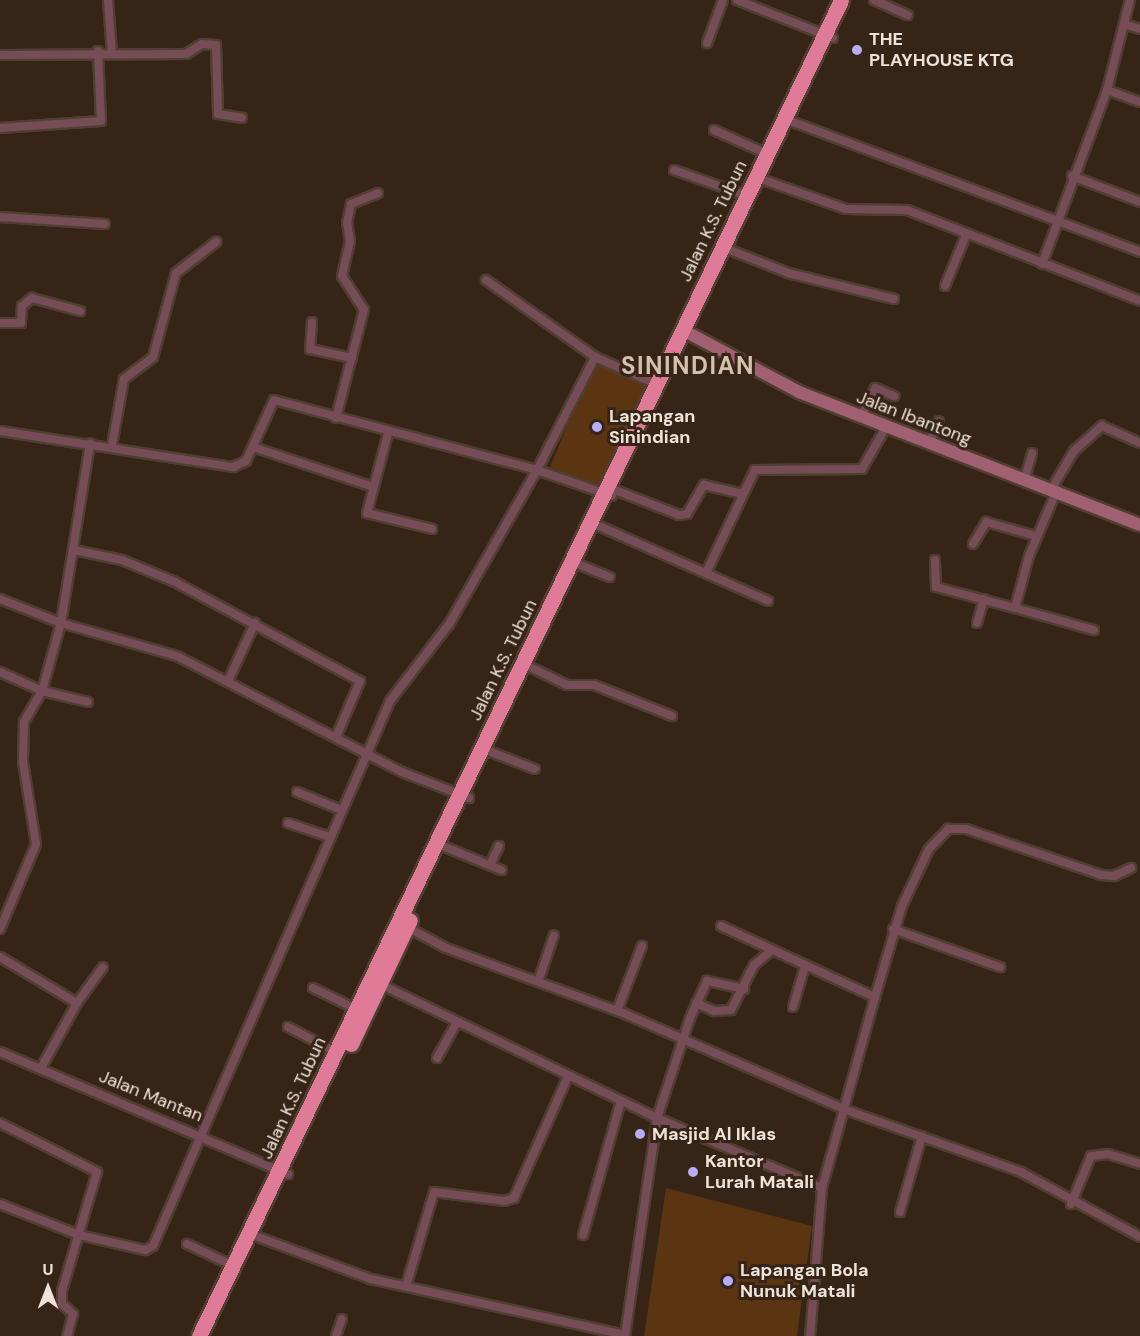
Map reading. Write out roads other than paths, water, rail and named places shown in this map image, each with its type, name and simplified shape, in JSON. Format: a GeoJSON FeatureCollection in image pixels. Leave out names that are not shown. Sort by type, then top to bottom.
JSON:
{"type":"FeatureCollection","features":[{"type":"Feature","properties":{"kind":"highway","name":"Jalan K.S. Tubun"},"geometry":{"type":"LineString","coordinates":[[209,1336],[258,1237],[356,1009],[465,796],[747,203],[793,122],[829,36],[841,0]]}},
{"type":"Feature","properties":{"kind":"highway","name":"Jalan K.S. Tubun"},"geometry":{"type":"LineString","coordinates":[[759,179],[767,154],[829,36],[851,0]]}},
{"type":"Feature","properties":{"kind":"highway","name":"Jalan K.S. Tubun"},"geometry":{"type":"LineString","coordinates":[[199,1336],[380,984],[445,847],[465,796],[491,752],[599,526],[610,493],[656,384],[730,250],[747,203]]}},
{"type":"Feature","properties":{"kind":"street"},"geometry":{"type":"LineString","coordinates":[[108,0],[112,54]]}},
{"type":"Feature","properties":{"kind":"street"},"geometry":{"type":"LineString","coordinates":[[707,43],[723,0]]}},
{"type":"Feature","properties":{"kind":"street"},"geometry":{"type":"LineString","coordinates":[[738,0],[829,36]]}},
{"type":"Feature","properties":{"kind":"street"},"geometry":{"type":"LineString","coordinates":[[874,0],[908,15]]}},
{"type":"Feature","properties":{"kind":"street"},"geometry":{"type":"LineString","coordinates":[[1042,264],[1072,176],[1107,90],[1130,0]]}},
{"type":"Feature","properties":{"kind":"street"},"geometry":{"type":"LineString","coordinates":[[1124,24],[1140,29]]}},
{"type":"Feature","properties":{"kind":"street"},"geometry":{"type":"LineString","coordinates":[[0,55],[98,51],[112,54],[186,54],[202,44],[216,45],[218,114],[242,118]]}},
{"type":"Feature","properties":{"kind":"street"},"geometry":{"type":"LineString","coordinates":[[0,128],[101,120],[98,51]]}},
{"type":"Feature","properties":{"kind":"street"},"geometry":{"type":"LineString","coordinates":[[1107,90],[1140,102]]}},
{"type":"Feature","properties":{"kind":"street"},"geometry":{"type":"LineString","coordinates":[[793,122],[1140,252]]}},
{"type":"Feature","properties":{"kind":"street"},"geometry":{"type":"LineString","coordinates":[[714,130],[767,154]]}},
{"type":"Feature","properties":{"kind":"street"},"geometry":{"type":"LineString","coordinates":[[674,170],[747,203]]}},
{"type":"Feature","properties":{"kind":"street"},"geometry":{"type":"LineString","coordinates":[[1072,176],[1140,202]]}},
{"type":"Feature","properties":{"kind":"street"},"geometry":{"type":"LineString","coordinates":[[759,179],[846,209],[907,210],[966,235],[1140,301]]}},
{"type":"Feature","properties":{"kind":"street"},"geometry":{"type":"LineString","coordinates":[[336,418],[364,310],[342,276],[350,241],[347,223],[351,204],[378,193]]}},
{"type":"Feature","properties":{"kind":"street"},"geometry":{"type":"LineString","coordinates":[[0,217],[105,224]]}},
{"type":"Feature","properties":{"kind":"street"},"geometry":{"type":"LineString","coordinates":[[945,286],[966,235]]}},
{"type":"Feature","properties":{"kind":"street"},"geometry":{"type":"LineString","coordinates":[[112,445],[124,379],[153,357],[176,273],[216,242]]}},
{"type":"Feature","properties":{"kind":"street"},"geometry":{"type":"LineString","coordinates":[[730,250],[788,273],[894,299]]}},
{"type":"Feature","properties":{"kind":"street"},"geometry":{"type":"LineString","coordinates":[[486,280],[595,357],[656,384]]}},
{"type":"Feature","properties":{"kind":"street"},"geometry":{"type":"LineString","coordinates":[[0,323],[21,323],[21,306],[32,298],[80,311]]}},
{"type":"Feature","properties":{"kind":"street"},"geometry":{"type":"LineString","coordinates":[[312,322],[310,349],[352,358]]}},
{"type":"Feature","properties":{"kind":"street","name":"Jalan Ibantong"},"geometry":{"type":"LineString","coordinates":[[686,332],[799,392],[861,418],[1055,489],[1140,525]]}},
{"type":"Feature","properties":{"kind":"street"},"geometry":{"type":"LineString","coordinates":[[0,1204],[79,1235],[151,1249],[198,1133],[327,836],[390,701],[449,624],[537,470],[595,357]]}},
{"type":"Feature","properties":{"kind":"street"},"geometry":{"type":"LineString","coordinates":[[861,418],[876,388],[894,396]]}},
{"type":"Feature","properties":{"kind":"street"},"geometry":{"type":"LineString","coordinates":[[0,431],[112,445],[233,467],[246,461],[254,447],[269,401],[537,470],[678,515],[687,514],[704,485],[743,494]]}},
{"type":"Feature","properties":{"kind":"street"},"geometry":{"type":"LineString","coordinates":[[929,443],[939,421]]}},
{"type":"Feature","properties":{"kind":"street"},"geometry":{"type":"LineString","coordinates":[[1015,608],[1036,536],[1055,489],[1074,451],[1102,426],[1140,444]]}},
{"type":"Feature","properties":{"kind":"street"},"geometry":{"type":"LineString","coordinates":[[706,573],[753,474],[761,469],[862,469],[886,427]]}},
{"type":"Feature","properties":{"kind":"street"},"geometry":{"type":"LineString","coordinates":[[388,433],[367,513],[432,529]]}},
{"type":"Feature","properties":{"kind":"street"},"geometry":{"type":"LineString","coordinates":[[0,929],[36,844],[23,738],[24,722],[42,691],[61,623],[90,443]]}},
{"type":"Feature","properties":{"kind":"street"},"geometry":{"type":"LineString","coordinates":[[254,447],[373,487]]}},
{"type":"Feature","properties":{"kind":"street"},"geometry":{"type":"LineString","coordinates":[[1025,478],[1032,453]]}},
{"type":"Feature","properties":{"kind":"street"},"geometry":{"type":"LineString","coordinates":[[973,544],[986,522],[1036,536]]}},
{"type":"Feature","properties":{"kind":"street"},"geometry":{"type":"LineString","coordinates":[[599,526],[768,601]]}},
{"type":"Feature","properties":{"kind":"street"},"geometry":{"type":"LineString","coordinates":[[74,550],[136,565],[255,623],[361,682],[336,737]]}},
{"type":"Feature","properties":{"kind":"street"},"geometry":{"type":"LineString","coordinates":[[935,560],[936,587],[1094,630]]}},
{"type":"Feature","properties":{"kind":"street"},"geometry":{"type":"LineString","coordinates":[[580,565],[610,577]]}},
{"type":"Feature","properties":{"kind":"street"},"geometry":{"type":"LineString","coordinates":[[0,599],[61,623],[150,645],[229,679],[364,754],[465,796]]}},
{"type":"Feature","properties":{"kind":"street"},"geometry":{"type":"LineString","coordinates":[[977,623],[984,599]]}},
{"type":"Feature","properties":{"kind":"street"},"geometry":{"type":"LineString","coordinates":[[229,679],[255,623]]}},
{"type":"Feature","properties":{"kind":"street"},"geometry":{"type":"LineString","coordinates":[[530,668],[567,685],[594,685],[672,716]]}},
{"type":"Feature","properties":{"kind":"street"},"geometry":{"type":"LineString","coordinates":[[0,672],[42,691],[88,702]]}},
{"type":"Feature","properties":{"kind":"street"},"geometry":{"type":"LineString","coordinates":[[491,752],[535,769]]}},
{"type":"Feature","properties":{"kind":"street"},"geometry":{"type":"LineString","coordinates":[[297,792],[339,809]]}},
{"type":"Feature","properties":{"kind":"street"},"geometry":{"type":"LineString","coordinates":[[288,823],[327,836]]}},
{"type":"Feature","properties":{"kind":"street"},"geometry":{"type":"LineString","coordinates":[[810,1336],[822,1188],[846,1110],[893,929],[929,849],[953,827],[1101,875],[1114,876],[1131,868]]}},
{"type":"Feature","properties":{"kind":"street"},"geometry":{"type":"LineString","coordinates":[[490,865],[499,846]]}},
{"type":"Feature","properties":{"kind":"street"},"geometry":{"type":"LineString","coordinates":[[445,847],[501,870]]}},
{"type":"Feature","properties":{"kind":"street"},"geometry":{"type":"LineString","coordinates":[[721,926],[875,997]]}},
{"type":"Feature","properties":{"kind":"street"},"geometry":{"type":"LineString","coordinates":[[407,927],[446,948],[539,979],[846,1110],[1021,1172],[1071,1204],[1140,1237]]}},
{"type":"Feature","properties":{"kind":"street"},"geometry":{"type":"LineString","coordinates":[[893,929],[1000,967]]}},
{"type":"Feature","properties":{"kind":"street"},"geometry":{"type":"LineString","coordinates":[[539,979],[554,935]]}},
{"type":"Feature","properties":{"kind":"street"},"geometry":{"type":"LineString","coordinates":[[617,1011],[642,946]]}},
{"type":"Feature","properties":{"kind":"street"},"geometry":{"type":"LineString","coordinates":[[696,1002],[724,1012],[736,1006],[754,965],[772,950]]}},
{"type":"Feature","properties":{"kind":"street"},"geometry":{"type":"LineString","coordinates":[[0,957],[77,1003]]}},
{"type":"Feature","properties":{"kind":"street"},"geometry":{"type":"LineString","coordinates":[[794,1007],[805,966]]}},
{"type":"Feature","properties":{"kind":"street"},"geometry":{"type":"LineString","coordinates":[[41,1068],[77,1003],[103,967]]}},
{"type":"Feature","properties":{"kind":"street"},"geometry":{"type":"LineString","coordinates":[[258,1237],[334,1268],[625,1335],[657,1118],[683,1039],[696,1002],[707,981],[744,990]]}},
{"type":"Feature","properties":{"kind":"street"},"geometry":{"type":"LineString","coordinates":[[380,984],[657,1118],[822,1188]]}},
{"type":"Feature","properties":{"kind":"street"},"geometry":{"type":"LineString","coordinates":[[313,988],[356,1009]]}},
{"type":"Feature","properties":{"kind":"street"},"geometry":{"type":"LineString","coordinates":[[437,1058],[457,1022]]}},
{"type":"Feature","properties":{"kind":"street"},"geometry":{"type":"LineString","coordinates":[[288,1027],[336,1052]]}},
{"type":"Feature","properties":{"kind":"street","name":"Jalan Mantan"},"geometry":{"type":"LineString","coordinates":[[0,1052],[198,1133],[284,1172]]}},
{"type":"Feature","properties":{"kind":"street"},"geometry":{"type":"LineString","coordinates":[[406,1286],[434,1192],[504,1201],[514,1198],[568,1076]]}},
{"type":"Feature","properties":{"kind":"street"},"geometry":{"type":"LineString","coordinates":[[583,1235],[621,1101]]}},
{"type":"Feature","properties":{"kind":"street"},"geometry":{"type":"LineString","coordinates":[[0,1123],[95,1169],[96,1183],[61,1298],[73,1314],[67,1336]]}},
{"type":"Feature","properties":{"kind":"street"},"geometry":{"type":"LineString","coordinates":[[900,1212],[922,1136]]}},
{"type":"Feature","properties":{"kind":"street"},"geometry":{"type":"LineString","coordinates":[[1071,1204],[1091,1156],[1108,1154],[1140,1164]]}},
{"type":"Feature","properties":{"kind":"street"},"geometry":{"type":"LineString","coordinates":[[187,1244],[234,1266]]}},
{"type":"Feature","properties":{"kind":"street"},"geometry":{"type":"LineString","coordinates":[[336,1336],[342,1318]]}},
{"type":"Feature","properties":{"kind":"place","name":"THE PLAYHOUSE KTG"},"geometry":{"type":"Point","coordinates":[857,50]}},
{"type":"Feature","properties":{"kind":"place","name":"Lapangan Sinindian"},"geometry":{"type":"Point","coordinates":[597,427]}},
{"type":"Feature","properties":{"kind":"place","name":"Masjid Al Iklas"},"geometry":{"type":"Point","coordinates":[640,1134]}},
{"type":"Feature","properties":{"kind":"place","name":"Kantor Lurah Matali"},"geometry":{"type":"Point","coordinates":[693,1172]}},
{"type":"Feature","properties":{"kind":"place","name":"Lapangan Bola Nunuk Matali"},"geometry":{"type":"Point","coordinates":[728,1281]}},
{"type":"Feature","properties":{"kind":"district","name":"SININDIAN"},"geometry":{"type":"Point","coordinates":[688,366]}}]}
